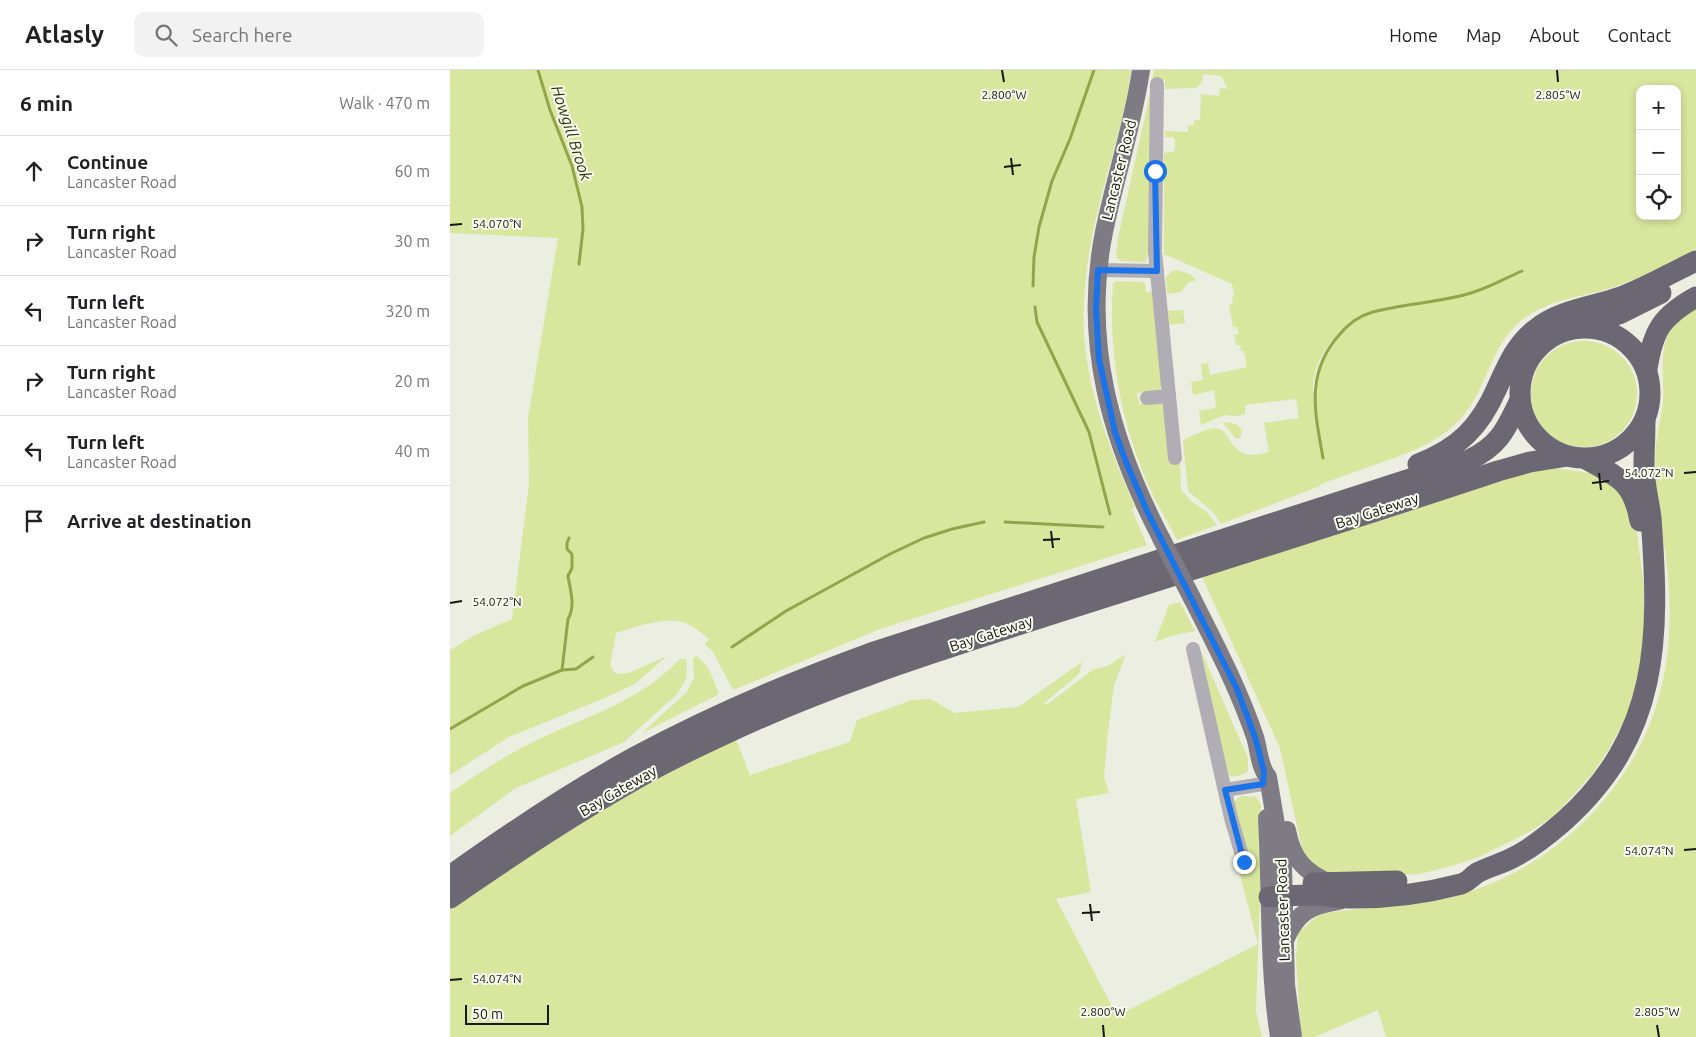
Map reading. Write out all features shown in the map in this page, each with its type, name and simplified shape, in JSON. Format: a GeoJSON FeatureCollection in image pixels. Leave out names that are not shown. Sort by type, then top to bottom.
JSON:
{"type":"FeatureCollection","features":[{"type":"Feature","properties":{"kind":"highway"},"geometry":{"type":"LineString","coordinates":[[1310,511],[1407,468],[1433,459],[1451,449],[1468,435],[1490,404],[1509,361],[1516,351],[1530,333],[1542,325],[1558,316],[1623,296],[1696,261]]}},
{"type":"Feature","properties":{"kind":"highway"},"geometry":{"type":"LineString","coordinates":[[1654,597],[1638,510],[1628,486],[1618,476],[1577,457],[1550,448],[1535,435],[1525,419],[1520,400],[1520,385],[1523,370],[1535,351],[1552,336],[1620,314],[1696,274]]}},
{"type":"Feature","properties":{"kind":"highway"},"geometry":{"type":"LineString","coordinates":[[1646,369],[1649,351],[1658,329],[1668,315],[1696,297]]}},
{"type":"Feature","properties":{"kind":"highway"},"geometry":{"type":"LineString","coordinates":[[1577,457],[1601,457],[1627,444],[1645,420],[1651,395],[1646,369],[1632,346],[1620,337],[1601,329],[1580,327]]}},
{"type":"Feature","properties":{"kind":"highway","name":"Bay Gateway"},"geometry":{"type":"LineString","coordinates":[[450,876],[512,832],[576,792],[636,757],[721,714],[871,653],[1454,465],[1482,454],[1502,434],[1520,400]]}},
{"type":"Feature","properties":{"kind":"highway"},"geometry":{"type":"LineString","coordinates":[[1276,891],[1352,898],[1434,890],[1464,883],[1477,873],[1512,858],[1537,843],[1581,807],[1612,767],[1635,725],[1649,679],[1654,640],[1654,597],[1650,517],[1644,466],[1645,420]]}},
{"type":"Feature","properties":{"kind":"highway","name":"Bay Gateway"},"geometry":{"type":"LineString","coordinates":[[450,898],[521,850],[644,774],[734,730],[808,698],[951,647],[1296,538],[1498,471],[1530,462],[1577,457]]}},
{"type":"Feature","properties":{"kind":"highway"},"geometry":{"type":"LineString","coordinates":[[1276,891],[1330,883],[1405,881],[1461,873],[1477,873]]}},
{"type":"Feature","properties":{"kind":"main road","name":"Lancaster Road"},"geometry":{"type":"LineString","coordinates":[[1141,70],[1133,116],[1104,233],[1098,270],[1097,339],[1102,379],[1115,432],[1126,462],[1147,511],[1237,689],[1256,740],[1266,780],[1266,804],[1284,942],[1286,985],[1293,1037]]}},
{"type":"Feature","properties":{"kind":"main road"},"geometry":{"type":"LineString","coordinates":[[1256,740],[1266,748],[1275,768],[1293,852],[1303,866],[1316,877],[1330,883]]}},
{"type":"Feature","properties":{"kind":"main road","name":"Lancaster Road"},"geometry":{"type":"LineString","coordinates":[[1276,891],[1274,1001],[1279,1037]]}},
{"type":"Feature","properties":{"kind":"main road"},"geometry":{"type":"LineString","coordinates":[[1284,942],[1290,928],[1304,912],[1316,906],[1352,898]]}},
{"type":"Feature","properties":{"kind":"street","name":"Lancaster Road"},"geometry":{"type":"LineString","coordinates":[[1156,84],[1155,189],[1157,271],[1175,458]]}},
{"type":"Feature","properties":{"kind":"street"},"geometry":{"type":"LineString","coordinates":[[1098,270],[1157,271]]}},
{"type":"Feature","properties":{"kind":"street"},"geometry":{"type":"LineString","coordinates":[[1147,398],[1169,396]]}},
{"type":"Feature","properties":{"kind":"street"},"geometry":{"type":"LineString","coordinates":[[1193,649],[1225,790],[1244,862]]}},
{"type":"Feature","properties":{"kind":"street"},"geometry":{"type":"LineString","coordinates":[[1225,790],[1266,780]]}},
{"type":"Feature","properties":{"kind":"green space"},"geometry":{"type":"Polygon","coordinates":[[[450,70],[1131,70],[1121,123],[1091,240],[1086,271],[1084,334],[1090,379],[1102,423],[1117,466],[1135,507],[1132,510],[1147,545],[880,629],[733,690],[712,650],[705,645],[709,639],[690,625],[682,622],[666,621],[649,623],[616,633],[610,666],[616,674],[629,673],[667,656],[635,684],[509,737],[450,775],[450,650],[475,635],[512,619],[529,484],[528,418],[558,238],[450,233],[450,70]]]}},
{"type":"Feature","properties":{"kind":"green space"},"geometry":{"type":"Polygon","coordinates":[[[1154,70],[1696,70],[1696,249],[1630,281],[1608,289],[1560,301],[1527,316],[1507,335],[1478,393],[1462,417],[1453,427],[1431,442],[1221,524],[1214,513],[1188,491],[1183,441],[1201,432],[1218,429],[1223,431],[1239,450],[1249,455],[1255,455],[1269,452],[1264,423],[1299,418],[1296,399],[1245,405],[1245,414],[1238,416],[1224,415],[1201,425],[1199,411],[1216,408],[1214,390],[1193,395],[1191,382],[1203,380],[1201,364],[1208,363],[1210,375],[1247,367],[1244,351],[1241,351],[1240,345],[1236,345],[1234,335],[1239,334],[1237,327],[1233,327],[1229,304],[1233,303],[1232,284],[1164,254],[1164,153],[1173,152],[1175,149],[1175,140],[1173,137],[1165,137],[1165,131],[1188,132],[1188,125],[1194,125],[1194,120],[1200,120],[1201,94],[1219,96],[1220,88],[1228,89],[1221,76],[1203,74],[1202,82],[1196,88],[1165,89],[1165,80],[1152,80],[1154,70]],[[1350,321],[1335,336],[1323,353],[1315,372],[1313,393],[1316,391],[1319,368],[1350,321]]]}},
{"type":"Feature","properties":{"kind":"green space"},"geometry":{"type":"Polygon","coordinates":[[[1150,94],[1152,94],[1151,250],[1148,251],[1145,262],[1120,261],[1116,256],[1118,238],[1150,94]]]}},
{"type":"Feature","properties":{"kind":"green space"},"geometry":{"type":"Polygon","coordinates":[[[1177,270],[1190,274],[1196,280],[1188,283],[1181,292],[1167,294],[1166,277],[1172,271],[1177,270]]]}},
{"type":"Feature","properties":{"kind":"green space"},"geometry":{"type":"Polygon","coordinates":[[[1117,281],[1145,282],[1146,292],[1153,292],[1163,383],[1159,390],[1137,393],[1139,404],[1159,401],[1164,406],[1170,463],[1180,462],[1181,490],[1192,502],[1206,511],[1217,525],[1177,540],[1155,499],[1142,468],[1125,417],[1115,365],[1113,338],[1113,284],[1117,281]]]}},
{"type":"Feature","properties":{"kind":"green space"},"geometry":{"type":"Polygon","coordinates":[[[1696,305],[1696,1037],[1386,1037],[1378,1010],[1314,1037],[1301,1037],[1296,957],[1298,933],[1310,922],[1318,916],[1332,912],[1439,899],[1474,890],[1507,876],[1538,858],[1568,837],[1594,812],[1617,784],[1636,753],[1658,702],[1669,641],[1668,578],[1655,473],[1656,443],[1663,402],[1665,344],[1672,328],[1696,305]]]}},
{"type":"Feature","properties":{"kind":"green space"},"geometry":{"type":"Polygon","coordinates":[[[1183,310],[1185,323],[1169,325],[1168,311],[1183,310]]]}},
{"type":"Feature","properties":{"kind":"green space"},"geometry":{"type":"Polygon","coordinates":[[[1584,341],[1604,345],[1622,356],[1633,374],[1637,394],[1633,414],[1622,432],[1604,443],[1584,447],[1564,443],[1546,432],[1535,414],[1531,394],[1535,374],[1546,356],[1564,345],[1584,341]]]}},
{"type":"Feature","properties":{"kind":"green space"},"geometry":{"type":"Polygon","coordinates":[[[1227,422],[1238,425],[1242,431],[1240,438],[1236,439],[1223,423],[1227,422]]]}},
{"type":"Feature","properties":{"kind":"green space"},"geometry":{"type":"Polygon","coordinates":[[[1548,467],[1590,473],[1619,489],[1635,518],[1646,603],[1645,632],[1637,685],[1626,717],[1609,749],[1593,773],[1555,815],[1531,831],[1479,857],[1419,874],[1383,876],[1324,873],[1307,860],[1302,849],[1280,748],[1202,577],[1525,471],[1548,467]]]}},
{"type":"Feature","properties":{"kind":"green space"},"geometry":{"type":"Polygon","coordinates":[[[1180,602],[1195,631],[1171,636],[1155,642],[1169,605],[1180,602]]]}},
{"type":"Feature","properties":{"kind":"green space"},"geometry":{"type":"Polygon","coordinates":[[[1201,651],[1248,758],[1248,771],[1244,774],[1232,777],[1229,775],[1198,654],[1201,651]]]}},
{"type":"Feature","properties":{"kind":"green space"},"geometry":{"type":"Polygon","coordinates":[[[1126,654],[1114,685],[1108,732],[1104,777],[1109,793],[1076,799],[1091,892],[1056,899],[1117,1016],[1258,944],[1239,871],[1244,873],[1250,872],[1251,861],[1234,807],[1235,801],[1240,796],[1256,797],[1261,805],[1261,867],[1256,1011],[1262,1037],[450,1037],[450,910],[488,882],[669,769],[735,737],[750,775],[850,742],[857,720],[912,700],[931,699],[954,713],[1018,707],[1082,662],[1079,674],[1043,704],[1048,704],[1094,669],[1108,666],[1126,654]]]}},
{"type":"Feature","properties":{"kind":"green space"},"geometry":{"type":"Polygon","coordinates":[[[697,656],[708,669],[719,694],[642,733],[686,693],[694,678],[693,658],[697,656]]]}},
{"type":"Feature","properties":{"kind":"green space"},"geometry":{"type":"Polygon","coordinates":[[[680,659],[686,659],[687,669],[686,679],[677,694],[624,742],[516,788],[450,836],[450,793],[524,747],[630,697],[665,674],[680,659]]]}},
{"type":"Feature","properties":{"kind":"waterway","name":"Howgill Brook"},"geometry":{"type":"LineString","coordinates":[[538,70],[550,110],[572,166],[582,207],[583,229],[579,264]]}},
{"type":"Feature","properties":{"kind":"waterway"},"geometry":{"type":"LineString","coordinates":[[1033,286],[1034,257],[1039,227],[1052,181],[1070,139],[1094,70]]}},
{"type":"Feature","properties":{"kind":"waterway"},"geometry":{"type":"LineString","coordinates":[[1323,458],[1317,425],[1315,394],[1317,379],[1321,364],[1328,350],[1346,327],[1358,318],[1368,314],[1385,309],[1461,296],[1486,288],[1522,271]]}},
{"type":"Feature","properties":{"kind":"waterway"},"geometry":{"type":"LineString","coordinates":[[1035,307],[1037,322],[1089,432],[1110,514]]}},
{"type":"Feature","properties":{"kind":"waterway"},"geometry":{"type":"LineString","coordinates":[[732,647],[786,611],[890,554],[924,538],[984,522]]}},
{"type":"Feature","properties":{"kind":"waterway"},"geometry":{"type":"LineString","coordinates":[[1005,522],[1103,527]]}},
{"type":"Feature","properties":{"kind":"waterway"},"geometry":{"type":"LineString","coordinates":[[450,729],[523,686],[562,670],[568,619],[572,609],[568,576],[572,568],[572,554],[567,549],[569,538]]}},
{"type":"Feature","properties":{"kind":"waterway"},"geometry":{"type":"LineString","coordinates":[[562,670],[576,669],[593,657]]}},
{"type":"Feature","properties":{"kind":"route"},"geometry":{"type":"LineString","coordinates":[[1155,171],[1155,252],[1157,271],[1098,270],[1096,309],[1099,359],[1115,432],[1134,483],[1237,689],[1256,740],[1264,772],[1263,784],[1225,790],[1244,862]]}}]}
